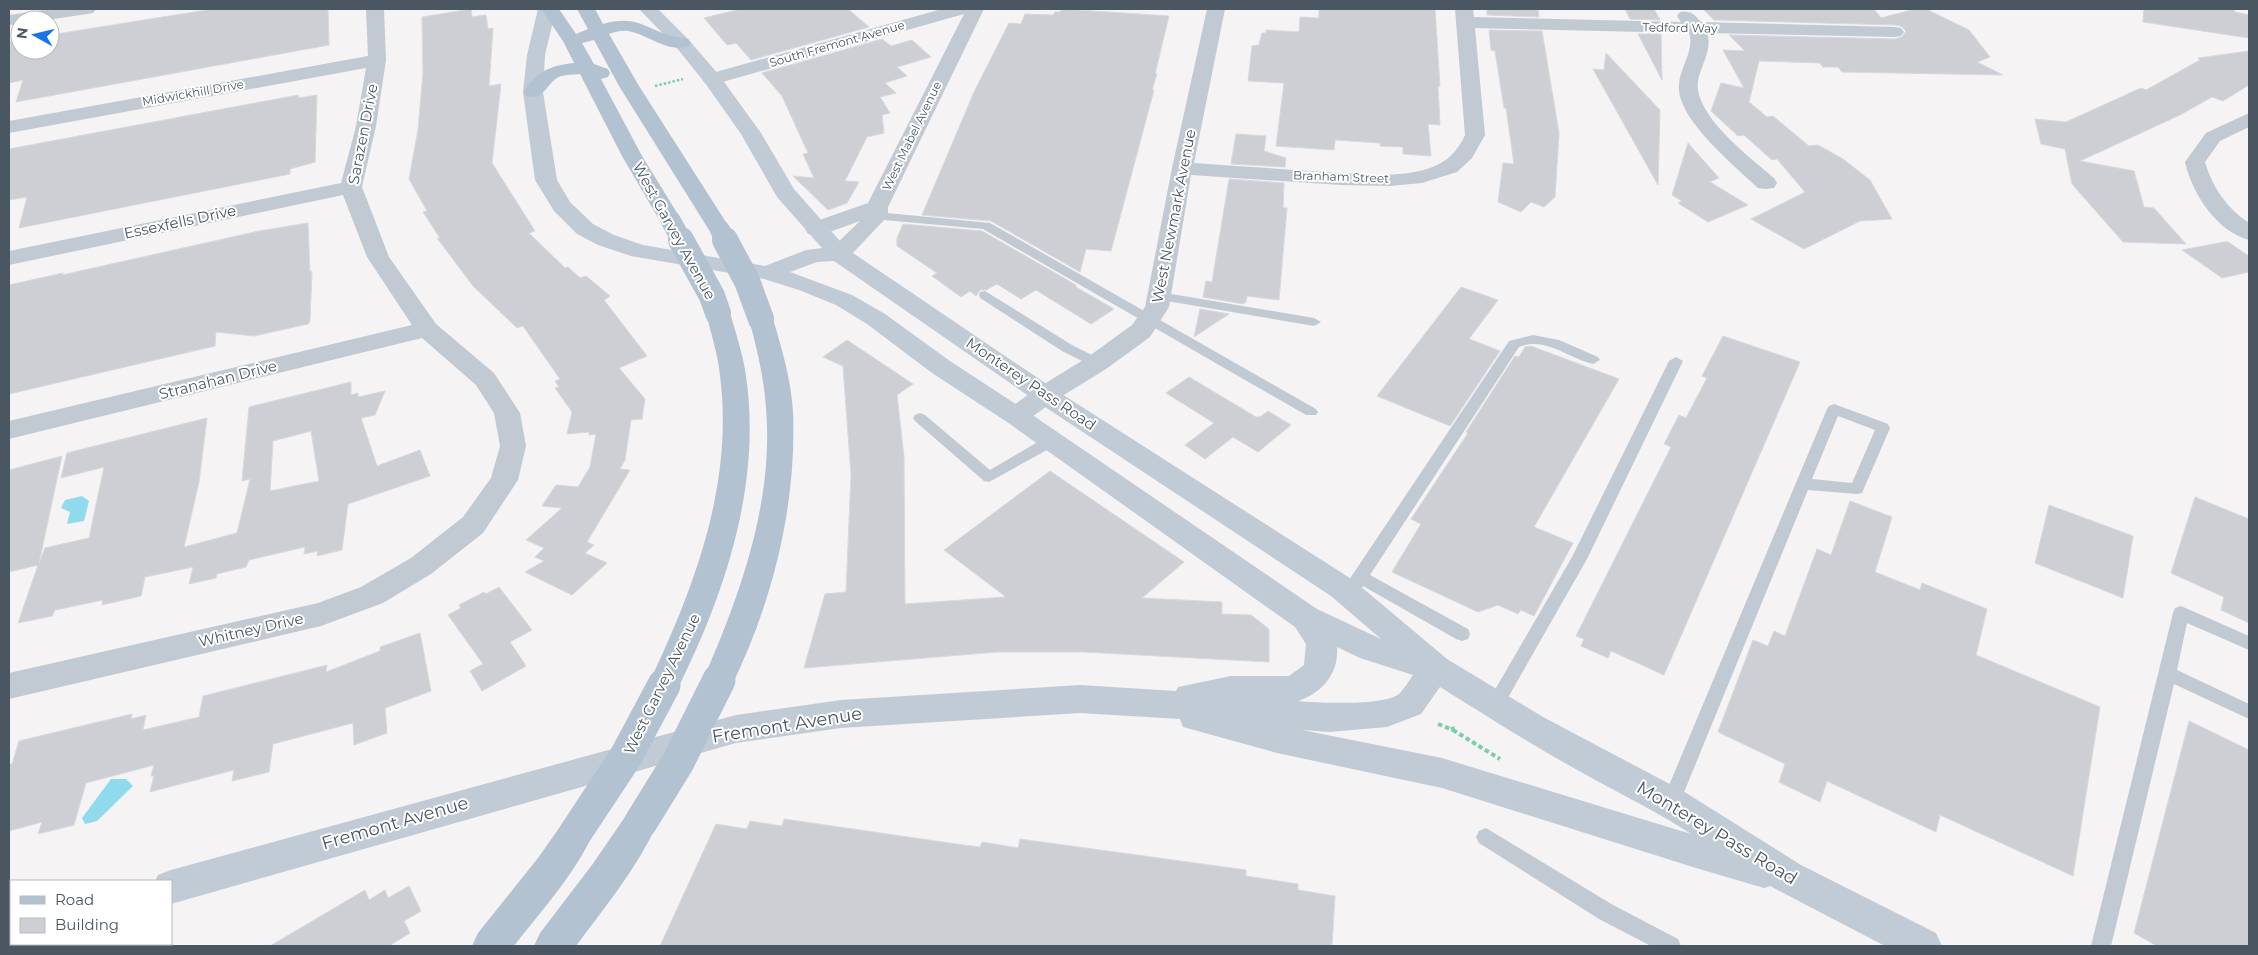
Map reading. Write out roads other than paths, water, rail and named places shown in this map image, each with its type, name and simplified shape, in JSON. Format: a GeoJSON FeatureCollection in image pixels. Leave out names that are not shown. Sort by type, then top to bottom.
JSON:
{"type":"FeatureCollection","features":[{"type":"Feature","properties":{"kind":"main road","name":"West Garvey Avenue"},"geometry":{"type":"LineString","coordinates":[[491,946],[551,870],[625,758],[664,685],[699,608],[712,570],[722,536],[733,478],[736,424],[734,383],[718,313],[708,288],[632,156],[572,41],[548,9]]}},
{"type":"Feature","properties":{"kind":"main road","name":"Monterey Pass Road"},"geometry":{"type":"LineString","coordinates":[[548,9],[536,55],[533,92],[546,180],[562,206],[585,229],[606,240],[639,251],[767,273],[807,285],[852,305],[876,319],[941,367],[1016,416],[1306,618],[1371,649],[1436,668]]}},
{"type":"Feature","properties":{"kind":"main road"},"geometry":{"type":"LineString","coordinates":[[553,946],[605,877],[678,762],[736,643],[758,575],[773,514],[780,434],[778,389],[772,353],[747,281],[720,230],[661,137],[586,9]]}},
{"type":"Feature","properties":{"kind":"main road","name":"Monterey Pass Road"},"geometry":{"type":"LineString","coordinates":[[648,9],[682,43],[712,79],[751,133],[785,192],[840,254],[1045,395],[1355,585],[1436,668],[1593,762],[1671,802],[1788,877],[1923,946]]}},
{"type":"Feature","properties":{"kind":"main road"},"geometry":{"type":"LineString","coordinates":[[533,92],[553,72],[554,63],[572,41],[613,27],[634,26],[662,39],[682,43]]}},
{"type":"Feature","properties":{"kind":"main road"},"geometry":{"type":"LineString","coordinates":[[553,72],[596,70],[606,78],[639,133],[646,136],[661,137]]}},
{"type":"Feature","properties":{"kind":"main road"},"geometry":{"type":"LineString","coordinates":[[767,273],[814,255],[840,254]]}},
{"type":"Feature","properties":{"kind":"main road"},"geometry":{"type":"LineString","coordinates":[[1154,703],[1231,689],[1295,689],[1318,672],[1324,650],[1316,632],[1306,618]]}},
{"type":"Feature","properties":{"kind":"main road"},"geometry":{"type":"LineString","coordinates":[[1154,703],[1329,718],[1387,713],[1410,704],[1436,668]]}},
{"type":"Feature","properties":{"kind":"main road","name":"Fremont Avenue"},"geometry":{"type":"LineString","coordinates":[[172,888],[460,805],[736,729],[841,714],[889,710],[1080,699],[1154,703]]}},
{"type":"Feature","properties":{"kind":"main road"},"geometry":{"type":"LineString","coordinates":[[1154,703],[1236,730],[1409,765],[1498,789],[1523,799],[1696,852],[1788,877]]}},
{"type":"Feature","properties":{"kind":"street"},"geometry":{"type":"LineString","coordinates":[[9,20],[87,9]]}},
{"type":"Feature","properties":{"kind":"street","name":"Sarazen Drive"},"geometry":{"type":"LineString","coordinates":[[375,9],[376,60],[366,126],[351,187],[378,257],[427,329],[485,379],[507,413],[513,446],[504,480],[473,525]]}},
{"type":"Feature","properties":{"kind":"street","name":"South Fremont Avenue"},"geometry":{"type":"LineString","coordinates":[[712,79],[961,9]]}},
{"type":"Feature","properties":{"kind":"street","name":"West Mabel Avenue"},"geometry":{"type":"LineString","coordinates":[[840,254],[877,212],[975,9]]}},
{"type":"Feature","properties":{"kind":"street","name":"West Newmark Avenue"},"geometry":{"type":"LineString","coordinates":[[1016,416],[1045,395],[1097,363],[1141,331],[1158,307],[1182,168],[1216,9]]}},
{"type":"Feature","properties":{"kind":"street"},"geometry":{"type":"LineString","coordinates":[[1681,9],[1696,28],[1700,41],[1687,82],[1691,101],[1705,122],[1766,184]]}},
{"type":"Feature","properties":{"kind":"street","name":"Branham Street"},"geometry":{"type":"LineString","coordinates":[[1182,168],[1353,179],[1407,178],[1435,173],[1451,166],[1463,157],[1471,146],[1475,135],[1465,15]]}},
{"type":"Feature","properties":{"kind":"street","name":"Tedford Way"},"geometry":{"type":"LineString","coordinates":[[1465,15],[1696,28],[1895,32]]}},
{"type":"Feature","properties":{"kind":"street","name":"Midwickhill Drive"},"geometry":{"type":"LineString","coordinates":[[9,126],[376,60]]}},
{"type":"Feature","properties":{"kind":"street"},"geometry":{"type":"LineString","coordinates":[[2249,119],[2213,137],[2195,162],[2198,180],[2212,201],[2236,225],[2249,233]]}},
{"type":"Feature","properties":{"kind":"street","name":"Essexfells Drive"},"geometry":{"type":"LineString","coordinates":[[9,258],[351,187]]}},
{"type":"Feature","properties":{"kind":"street"},"geometry":{"type":"LineString","coordinates":[[816,229],[877,212]]}},
{"type":"Feature","properties":{"kind":"street","name":"Stranahan Drive"},"geometry":{"type":"LineString","coordinates":[[9,430],[427,329]]}},
{"type":"Feature","properties":{"kind":"street","name":"Whitney Drive"},"geometry":{"type":"LineString","coordinates":[[9,686],[321,614],[372,595],[421,566],[473,525]]}},
{"type":"Feature","properties":{"kind":"lane"},"geometry":{"type":"LineString","coordinates":[[877,212],[986,226],[1311,412]]}},
{"type":"Feature","properties":{"kind":"lane"},"geometry":{"type":"LineString","coordinates":[[985,295],[1068,348],[1097,363]]}},
{"type":"Feature","properties":{"kind":"lane"},"geometry":{"type":"LineString","coordinates":[[1160,296],[1314,322]]}},
{"type":"Feature","properties":{"kind":"lane"},"geometry":{"type":"LineString","coordinates":[[1462,634],[1355,585],[1514,344],[1528,339],[1541,340],[1593,360]]}},
{"type":"Feature","properties":{"kind":"lane"},"geometry":{"type":"LineString","coordinates":[[1495,705],[1579,559],[1676,361]]}},
{"type":"Feature","properties":{"kind":"lane"},"geometry":{"type":"LineString","coordinates":[[1671,802],[1802,484],[1834,409],[1884,428],[1857,489],[1802,484]]}},
{"type":"Feature","properties":{"kind":"lane"},"geometry":{"type":"LineString","coordinates":[[920,418],[989,477],[1051,441]]}},
{"type":"Feature","properties":{"kind":"lane"},"geometry":{"type":"LineString","coordinates":[[2101,946],[2168,673],[2180,613],[2249,642]]}},
{"type":"Feature","properties":{"kind":"lane"},"geometry":{"type":"LineString","coordinates":[[2168,673],[2249,712]]}},
{"type":"Feature","properties":{"kind":"lane"},"geometry":{"type":"LineString","coordinates":[[1486,837],[1606,912],[1671,946]]}},
{"type":"Feature","properties":{"kind":"water"},"geometry":{"type":"Polygon","coordinates":[[[82,496],[89,501],[84,521],[67,524],[70,512],[61,508],[65,500],[82,496]]]}},
{"type":"Feature","properties":{"kind":"water"},"geometry":{"type":"Polygon","coordinates":[[[111,779],[126,779],[133,786],[97,821],[85,824],[82,818],[111,779]]]}}]}
